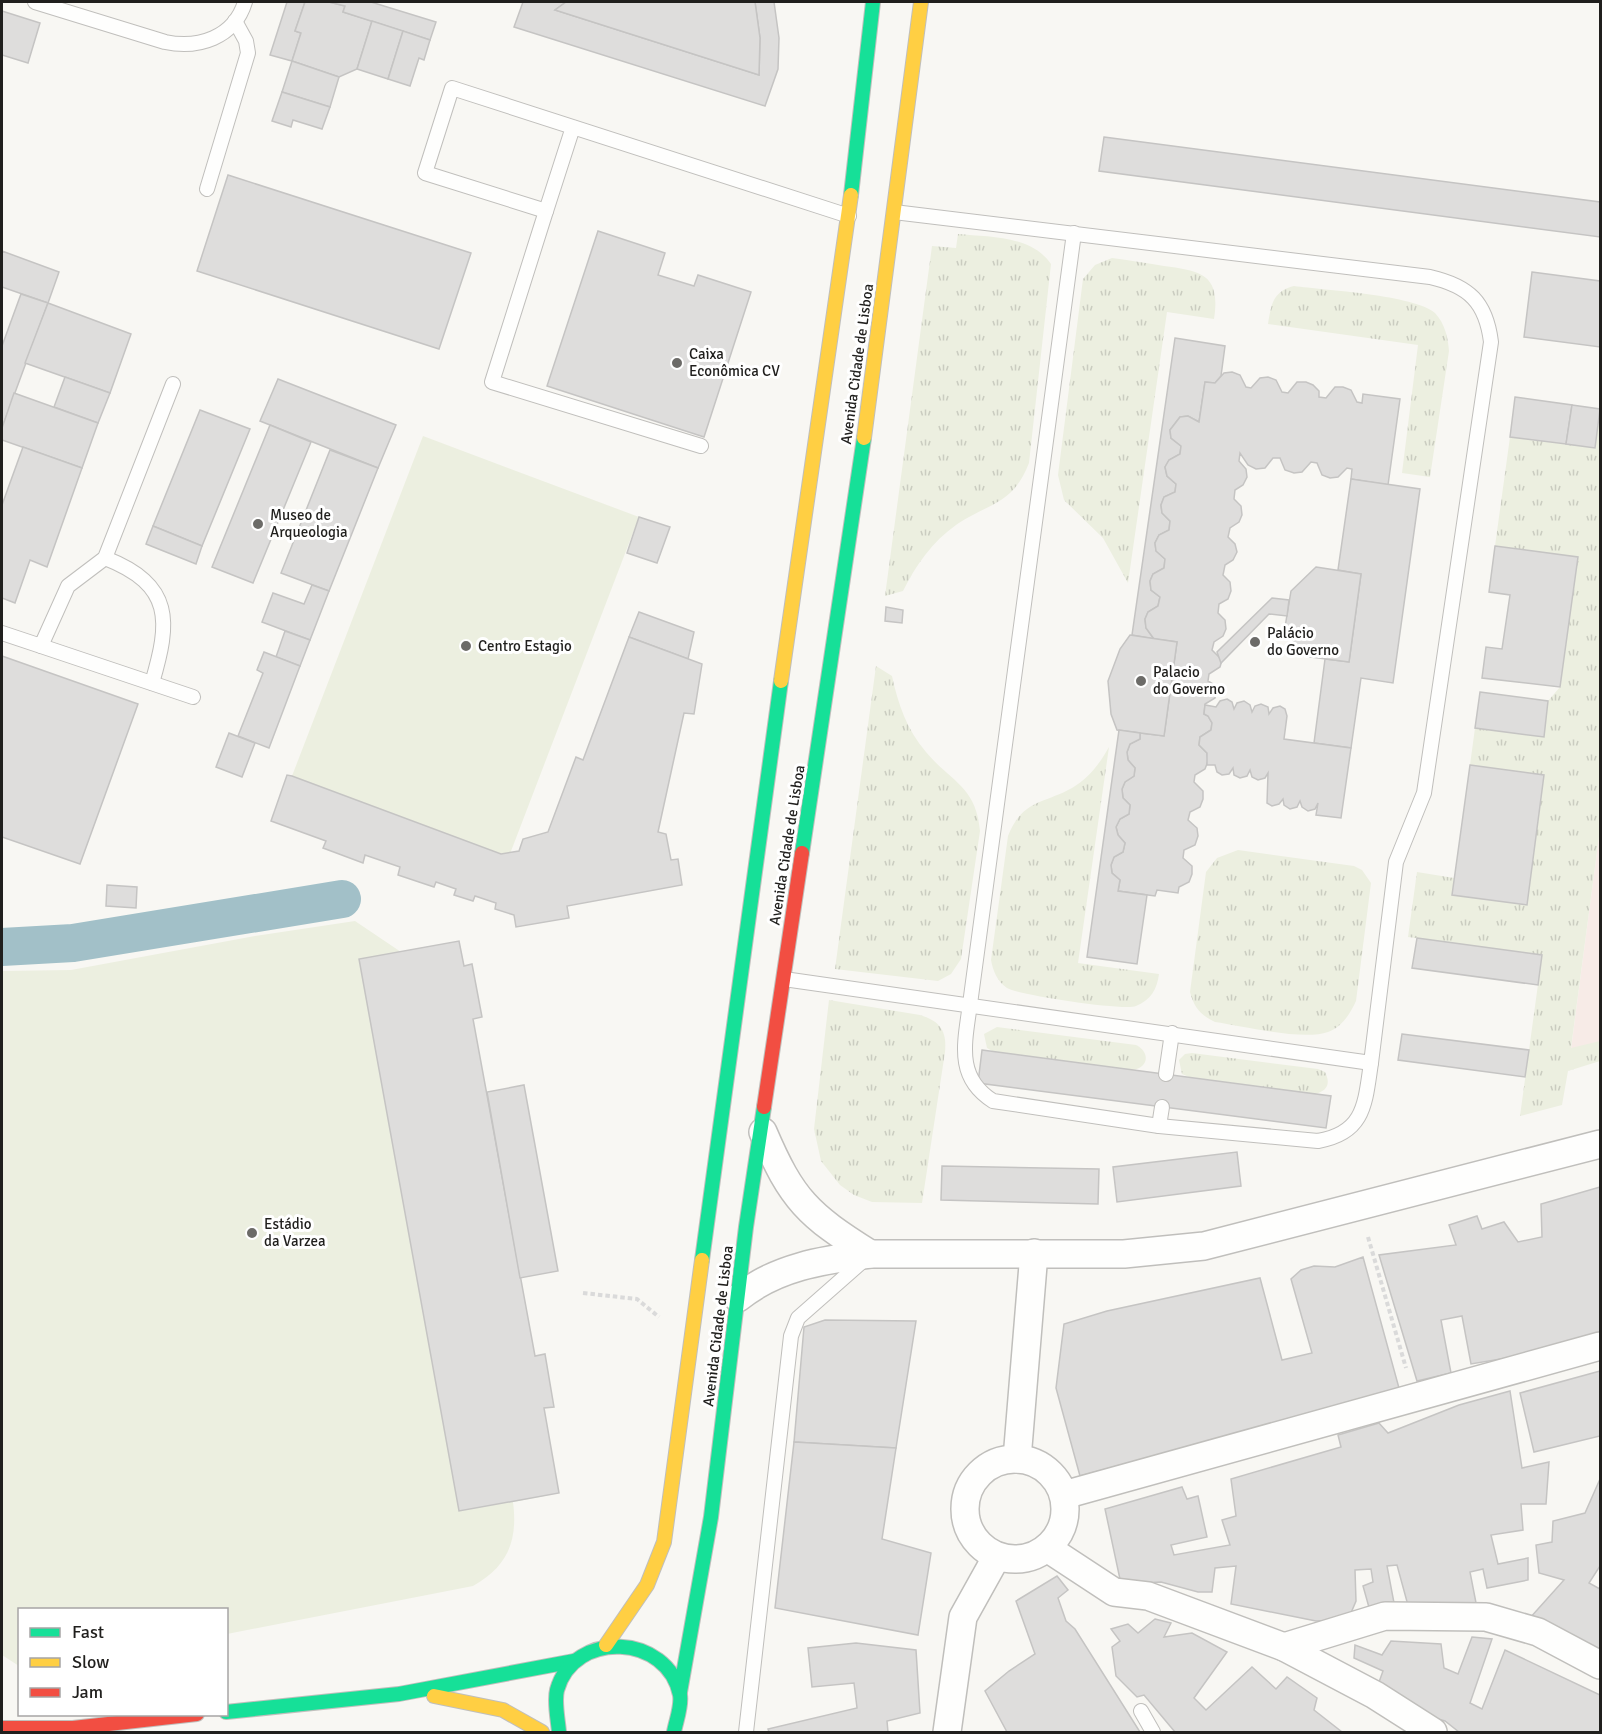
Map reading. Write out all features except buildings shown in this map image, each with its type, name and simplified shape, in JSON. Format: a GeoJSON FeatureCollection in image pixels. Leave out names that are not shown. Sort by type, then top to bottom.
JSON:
{"type":"FeatureCollection","features":[{"type":"Feature","properties":{"kind":"main road","name":"Avenida Cidade de Lisboa"},"geometry":{"type":"LineString","coordinates":[[606,1645],[647,1585],[664,1542],[800,544],[849,216],[873,2]]}},
{"type":"Feature","properties":{"kind":"main road","name":"Avenida Cidade de Lisboa"},"geometry":{"type":"LineString","coordinates":[[674,1732],[680,1719],[680,1692],[711,1517],[746,1227],[763,1132],[859,475],[921,2]]}},
{"type":"Feature","properties":{"kind":"main road"},"geometry":{"type":"LineString","coordinates":[[559,1732],[555,1714],[555,1694],[562,1676],[574,1661],[587,1652],[606,1645],[626,1644],[652,1654],[672,1674],[680,1692]]}},
{"type":"Feature","properties":{"kind":"main road"},"geometry":{"type":"LineString","coordinates":[[228,1712],[399,1694],[574,1661]]}},
{"type":"Feature","properties":{"kind":"main road"},"geometry":{"type":"LineString","coordinates":[[399,1694],[445,1696],[475,1702],[503,1710],[542,1732]]}},
{"type":"Feature","properties":{"kind":"main road"},"geometry":{"type":"LineString","coordinates":[[2,1728],[73,1728],[179,1716]]}},
{"type":"Feature","properties":{"kind":"street"},"geometry":{"type":"LineString","coordinates":[[763,1132],[781,1173],[808,1210],[870,1254]]}},
{"type":"Feature","properties":{"kind":"street"},"geometry":{"type":"LineString","coordinates":[[738,1298],[752,1287],[785,1271],[830,1259],[870,1254],[1124,1254],[1204,1246],[1600,1144]]}},
{"type":"Feature","properties":{"kind":"street"},"geometry":{"type":"LineString","coordinates":[[1017,1459],[1034,1253]]}},
{"type":"Feature","properties":{"kind":"street"},"geometry":{"type":"LineString","coordinates":[[1064,1495],[1600,1346]]}},
{"type":"Feature","properties":{"kind":"street"},"geometry":{"type":"LineString","coordinates":[[1017,1459],[1033,1462],[1047,1469],[1057,1481],[1064,1495],[1066,1509],[1064,1524],[1047,1548],[1032,1557],[1015,1559],[998,1556],[984,1549],[973,1537],[966,1523],[964,1507],[976,1477],[988,1467],[1017,1459]]}},
{"type":"Feature","properties":{"kind":"street"},"geometry":{"type":"LineString","coordinates":[[1047,1548],[1114,1592],[1148,1596],[1284,1647],[1375,1695],[1433,1732]]}},
{"type":"Feature","properties":{"kind":"street"},"geometry":{"type":"LineString","coordinates":[[947,1732],[963,1617],[998,1556]]}},
{"type":"Feature","properties":{"kind":"street"},"geometry":{"type":"LineString","coordinates":[[1284,1647],[1385,1616],[1486,1617],[1538,1632],[1600,1665]]}},
{"type":"Feature","properties":{"kind":"lane"},"geometry":{"type":"LineString","coordinates":[[35,2],[185,46],[205,42],[221,34],[235,21],[245,2]]}},
{"type":"Feature","properties":{"kind":"lane"},"geometry":{"type":"LineString","coordinates":[[207,189],[248,53],[246,41],[235,21]]}},
{"type":"Feature","properties":{"kind":"lane"},"geometry":{"type":"LineString","coordinates":[[546,211],[425,173],[452,88],[849,216]]}},
{"type":"Feature","properties":{"kind":"lane"},"geometry":{"type":"LineString","coordinates":[[573,127],[492,382],[700,446]]}},
{"type":"Feature","properties":{"kind":"lane"},"geometry":{"type":"LineString","coordinates":[[894,212],[1074,233],[1430,277],[1452,282],[1468,292],[1481,306],[1488,324],[1491,342],[1424,793],[1396,862],[1366,1101],[1359,1118],[1349,1130],[1332,1139],[1318,1142],[1159,1126],[993,1101],[974,1086],[966,1064],[970,1004],[1074,233]]}},
{"type":"Feature","properties":{"kind":"lane"},"geometry":{"type":"LineString","coordinates":[[41,646],[68,586],[105,558],[173,384]]}},
{"type":"Feature","properties":{"kind":"lane"},"geometry":{"type":"LineString","coordinates":[[105,558],[128,567],[144,579],[157,598],[164,621],[164,642],[152,683]]}},
{"type":"Feature","properties":{"kind":"lane"},"geometry":{"type":"LineString","coordinates":[[2,633],[193,697]]}},
{"type":"Feature","properties":{"kind":"lane"},"geometry":{"type":"LineString","coordinates":[[784,980],[970,1004],[1371,1063]]}},
{"type":"Feature","properties":{"kind":"lane"},"geometry":{"type":"LineString","coordinates":[[1166,1074],[1172,1033]]}},
{"type":"Feature","properties":{"kind":"lane"},"geometry":{"type":"LineString","coordinates":[[1159,1126],[1162,1107]]}},
{"type":"Feature","properties":{"kind":"lane"},"geometry":{"type":"LineString","coordinates":[[747,1732],[791,1336],[798,1318],[870,1254]]}},
{"type":"Feature","properties":{"kind":"lane"},"geometry":{"type":"LineString","coordinates":[[1141,1711],[1153,1732]]}},
{"type":"Feature","properties":{"kind":"path"},"geometry":{"type":"LineString","coordinates":[[1359,1206],[1415,1398]]}},
{"type":"Feature","properties":{"kind":"path"},"geometry":{"type":"LineString","coordinates":[[583,1293],[637,1299],[675,1330],[694,1332]]}},
{"type":"Feature","properties":{"kind":"shaded area"},"geometry":{"type":"Polygon","coordinates":[[[1600,829],[1600,1061],[1571,1049],[1600,829]]]}},
{"type":"Feature","properties":{"kind":"green space"},"geometry":{"type":"Polygon","coordinates":[[[958,234],[995,237],[1021,243],[1042,255],[1051,264],[1029,463],[1023,477],[1007,495],[947,532],[925,555],[903,591],[885,596],[932,246],[956,248],[958,234]]]}},
{"type":"Feature","properties":{"kind":"green space"},"geometry":{"type":"Polygon","coordinates":[[[1112,258],[1198,273],[1211,284],[1215,304],[1214,319],[1167,312],[1128,583],[1103,538],[1064,500],[1058,475],[1083,279],[1095,265],[1112,258]]]}},
{"type":"Feature","properties":{"kind":"green space"},"geometry":{"type":"Polygon","coordinates":[[[1294,286],[1368,294],[1409,302],[1424,307],[1438,317],[1445,331],[1449,351],[1430,477],[1402,473],[1418,345],[1268,324],[1272,305],[1277,295],[1294,286]]]}},
{"type":"Feature","properties":{"kind":"green space"},"geometry":{"type":"Polygon","coordinates":[[[1600,412],[1600,829],[1571,1048],[1600,1041],[1600,1061],[1568,1071],[1562,1105],[1520,1116],[1542,955],[1408,937],[1417,872],[1454,878],[1452,895],[1527,905],[1544,775],[1470,765],[1475,728],[1544,736],[1548,701],[1560,687],[1578,557],[1495,546],[1510,437],[1595,448],[1600,412]]]}},
{"type":"Feature","properties":{"kind":"green space","name":"Centro Estagio"},"geometry":{"type":"Polygon","coordinates":[[[423,436],[639,517],[508,859],[292,776],[423,436]]]}},
{"type":"Feature","properties":{"kind":"green space"},"geometry":{"type":"Polygon","coordinates":[[[876,666],[892,676],[900,707],[908,726],[926,752],[968,794],[978,816],[980,831],[961,959],[951,974],[938,981],[835,969],[876,666]]]}},
{"type":"Feature","properties":{"kind":"green space"},"geometry":{"type":"Polygon","coordinates":[[[1109,747],[1078,963],[1159,974],[1155,989],[1141,1004],[1127,1007],[1071,1002],[1007,988],[996,975],[991,960],[1008,836],[1014,824],[1027,809],[1084,780],[1109,747]]]}},
{"type":"Feature","properties":{"kind":"green space"},"geometry":{"type":"Polygon","coordinates":[[[1238,850],[1354,866],[1362,870],[1371,883],[1356,1001],[1345,1020],[1333,1030],[1317,1034],[1289,1034],[1215,1022],[1198,1010],[1193,1002],[1190,992],[1206,872],[1217,858],[1238,850]]]}},
{"type":"Feature","properties":{"kind":"green space","name":"Estádio da Varzea"},"geometry":{"type":"Polygon","coordinates":[[[355,921],[401,952],[550,1495],[513,1502],[514,1529],[508,1551],[495,1570],[473,1586],[228,1634],[228,1608],[18,1608],[18,1665],[2,1655],[2,971],[71,970],[255,936],[355,921]]]}},
{"type":"Feature","properties":{"kind":"green space"},"geometry":{"type":"Polygon","coordinates":[[[829,1000],[920,1015],[933,1020],[941,1028],[945,1038],[945,1052],[922,1203],[872,1202],[854,1195],[840,1185],[821,1161],[814,1129],[829,1000]]]}},
{"type":"Feature","properties":{"kind":"green space"},"geometry":{"type":"Polygon","coordinates":[[[997,1027],[1136,1045],[1144,1051],[1146,1059],[1142,1066],[1133,1070],[994,1052],[987,1048],[984,1034],[997,1027]]]}},
{"type":"Feature","properties":{"kind":"green space"},"geometry":{"type":"Polygon","coordinates":[[[1185,1054],[1318,1069],[1325,1072],[1328,1083],[1325,1089],[1315,1094],[1189,1077],[1182,1074],[1179,1060],[1185,1054]]]}},
{"type":"Feature","properties":{"kind":"waterway"},"geometry":{"type":"LineString","coordinates":[[2,947],[73,943],[342,899]]}},
{"type":"Feature","properties":{"kind":"traffic: fast"},"geometry":{"type":"LineString","coordinates":[[851,195],[873,2]]}},
{"type":"Feature","properties":{"kind":"traffic: fast"},"geometry":{"type":"LineString","coordinates":[[802,853],[864,438]]}},
{"type":"Feature","properties":{"kind":"traffic: fast"},"geometry":{"type":"LineString","coordinates":[[702,1260],[781,681]]}},
{"type":"Feature","properties":{"kind":"traffic: fast"},"geometry":{"type":"LineString","coordinates":[[680,1692],[711,1517],[746,1227],[764,1107]]}},
{"type":"Feature","properties":{"kind":"traffic: fast"},"geometry":{"type":"LineString","coordinates":[[559,1732],[556,1695],[567,1670],[582,1656],[600,1649],[620,1647],[640,1651],[658,1660],[672,1675],[680,1695],[680,1709],[674,1732]]}},
{"type":"Feature","properties":{"kind":"traffic: fast"},"geometry":{"type":"LineString","coordinates":[[228,1712],[399,1694],[574,1661]]}},
{"type":"Feature","properties":{"kind":"traffic: slow"},"geometry":{"type":"LineString","coordinates":[[864,438],[921,2]]}},
{"type":"Feature","properties":{"kind":"traffic: slow"},"geometry":{"type":"LineString","coordinates":[[781,681],[851,195]]}},
{"type":"Feature","properties":{"kind":"traffic: slow"},"geometry":{"type":"LineString","coordinates":[[606,1645],[647,1585],[664,1542],[702,1260]]}},
{"type":"Feature","properties":{"kind":"traffic: slow"},"geometry":{"type":"LineString","coordinates":[[434,1696],[503,1710],[542,1732]]}},
{"type":"Feature","properties":{"kind":"traffic: jam"},"geometry":{"type":"LineString","coordinates":[[764,1107],[802,853]]}},
{"type":"Feature","properties":{"kind":"traffic: jam"},"geometry":{"type":"LineString","coordinates":[[2,1728],[73,1728],[179,1716]]}},
{"type":"Feature","properties":{"kind":"place","name":"Caixa Econômica CV"},"geometry":{"type":"Point","coordinates":[677,363]}},
{"type":"Feature","properties":{"kind":"place","name":"Museo de Arqueologia"},"geometry":{"type":"Point","coordinates":[258,524]}},
{"type":"Feature","properties":{"kind":"place","name":"Palácio do Governo"},"geometry":{"type":"Point","coordinates":[1255,642]}},
{"type":"Feature","properties":{"kind":"place","name":"Centro Estagio"},"geometry":{"type":"Point","coordinates":[466,646]}},
{"type":"Feature","properties":{"kind":"place","name":"Palacio do Governo"},"geometry":{"type":"Point","coordinates":[1141,681]}},
{"type":"Feature","properties":{"kind":"place","name":"Estádio da Varzea"},"geometry":{"type":"Point","coordinates":[252,1233]}}]}
